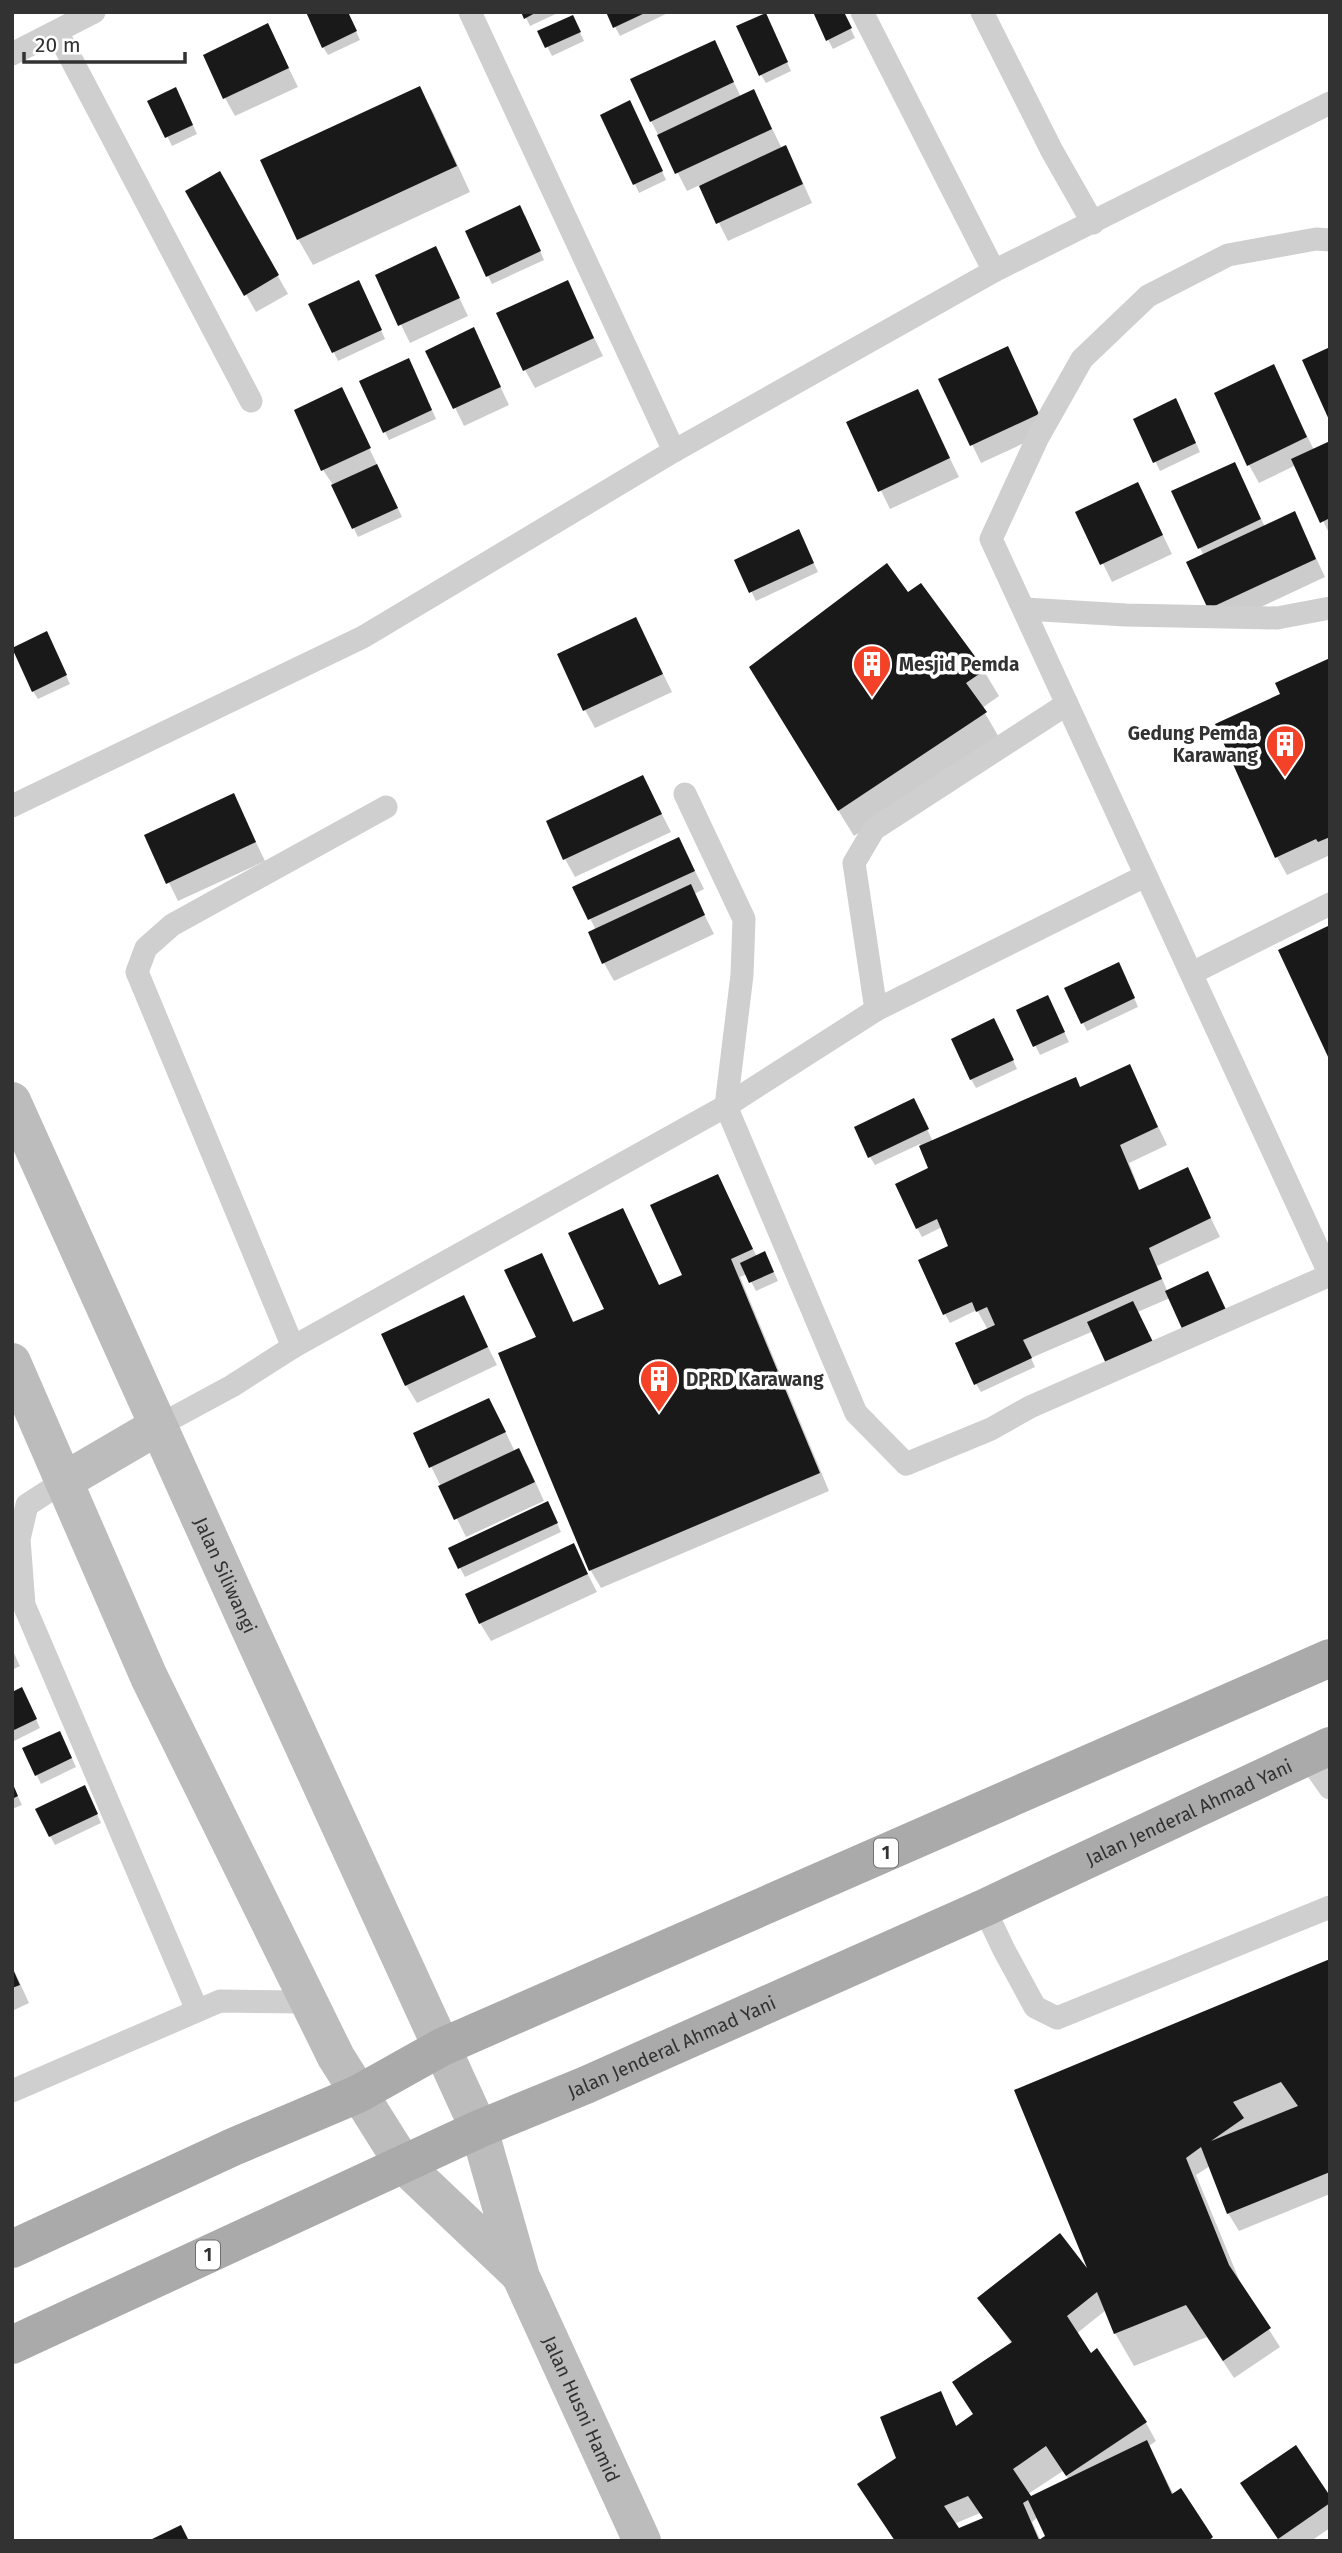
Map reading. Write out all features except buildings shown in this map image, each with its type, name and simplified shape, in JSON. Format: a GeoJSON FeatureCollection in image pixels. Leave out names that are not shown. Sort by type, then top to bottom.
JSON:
{"type":"FeatureCollection","features":[{"type":"Feature","properties":{"kind":"main road","name":"Jalan Siliwangi"},"geometry":{"type":"LineString","coordinates":[[12,1101],[479,2129]]}},
{"type":"Feature","properties":{"kind":"main road"},"geometry":{"type":"LineString","coordinates":[[12,1362],[149,1677],[307,2002],[358,2094]]}},
{"type":"Feature","properties":{"kind":"main road"},"geometry":{"type":"LineString","coordinates":[[64,1480],[158,1426]]}},
{"type":"Feature","properties":{"kind":"main road","name":"1"},"geometry":{"type":"LineString","coordinates":[[12,2249],[233,2147],[358,2094],[442,2047],[1330,1658]]}},
{"type":"Feature","properties":{"kind":"main road","name":"Jalan Jenderal Ahmad Yani"},"geometry":{"type":"LineString","coordinates":[[12,2345],[479,2129],[984,1908],[1319,1752]]}},
{"type":"Feature","properties":{"kind":"main road","name":"Jalan Husni Hamid"},"geometry":{"type":"LineString","coordinates":[[358,2094],[404,2165],[521,2277]]}},
{"type":"Feature","properties":{"kind":"main road","name":"Jalan Husni Hamid"},"geometry":{"type":"LineString","coordinates":[[479,2129],[521,2277],[642,2541]]}},
{"type":"Feature","properties":{"kind":"lane"},"geometry":{"type":"LineString","coordinates":[[12,54],[94,12]]}},
{"type":"Feature","properties":{"kind":"lane"},"geometry":{"type":"LineString","coordinates":[[470,12],[674,451]]}},
{"type":"Feature","properties":{"kind":"lane"},"geometry":{"type":"LineString","coordinates":[[862,12],[994,271]]}},
{"type":"Feature","properties":{"kind":"lane"},"geometry":{"type":"LineString","coordinates":[[984,13],[1061,168],[1093,223]]}},
{"type":"Feature","properties":{"kind":"lane"},"geometry":{"type":"LineString","coordinates":[[57,32],[251,401]]}},
{"type":"Feature","properties":{"kind":"lane"},"geometry":{"type":"LineString","coordinates":[[12,806],[363,637],[674,451],[994,271],[1330,103]]}},
{"type":"Feature","properties":{"kind":"lane"},"geometry":{"type":"LineString","coordinates":[[685,794],[744,919],[742,975],[726,1106],[856,1413],[906,1464],[991,1429],[1030,1407],[1330,1275],[991,539],[1038,437],[1082,359],[1148,296],[1228,255],[1316,239],[1330,240]]}},
{"type":"Feature","properties":{"kind":"lane"},"geometry":{"type":"LineString","coordinates":[[1024,609],[1150,616],[1277,618],[1330,608]]}},
{"type":"Feature","properties":{"kind":"lane"},"geometry":{"type":"LineString","coordinates":[[876,1010],[854,863],[874,829],[1067,704]]}},
{"type":"Feature","properties":{"kind":"lane"},"geometry":{"type":"LineString","coordinates":[[293,1347],[137,972],[146,948],[172,925],[386,807]]}},
{"type":"Feature","properties":{"kind":"lane"},"geometry":{"type":"LineString","coordinates":[[158,1426],[232,1386],[293,1347],[726,1106],[876,1010],[1145,876]]}},
{"type":"Feature","properties":{"kind":"lane"},"geometry":{"type":"LineString","coordinates":[[1192,973],[1330,904]]}},
{"type":"Feature","properties":{"kind":"lane"},"geometry":{"type":"LineString","coordinates":[[64,1480],[26,1505],[19,1539],[24,1605],[197,2010]]}},
{"type":"Feature","properties":{"kind":"lane"},"geometry":{"type":"LineString","coordinates":[[1319,1752],[1330,1788]]}},
{"type":"Feature","properties":{"kind":"lane"},"geometry":{"type":"LineString","coordinates":[[984,1908],[1035,2007],[1057,2018],[1330,1907]]}},
{"type":"Feature","properties":{"kind":"lane"},"geometry":{"type":"LineString","coordinates":[[12,2091],[220,2001],[307,2002]]}},
{"type":"Feature","properties":{"kind":"place","name":"Mesjid Pemda"},"geometry":{"type":"Point","coordinates":[872,698]}},
{"type":"Feature","properties":{"kind":"place","name":"Gedung Pemda Karawang"},"geometry":{"type":"Point","coordinates":[1285,778]}},
{"type":"Feature","properties":{"kind":"place","name":"DPRD Karawang"},"geometry":{"type":"Point","coordinates":[659,1413]}}]}
